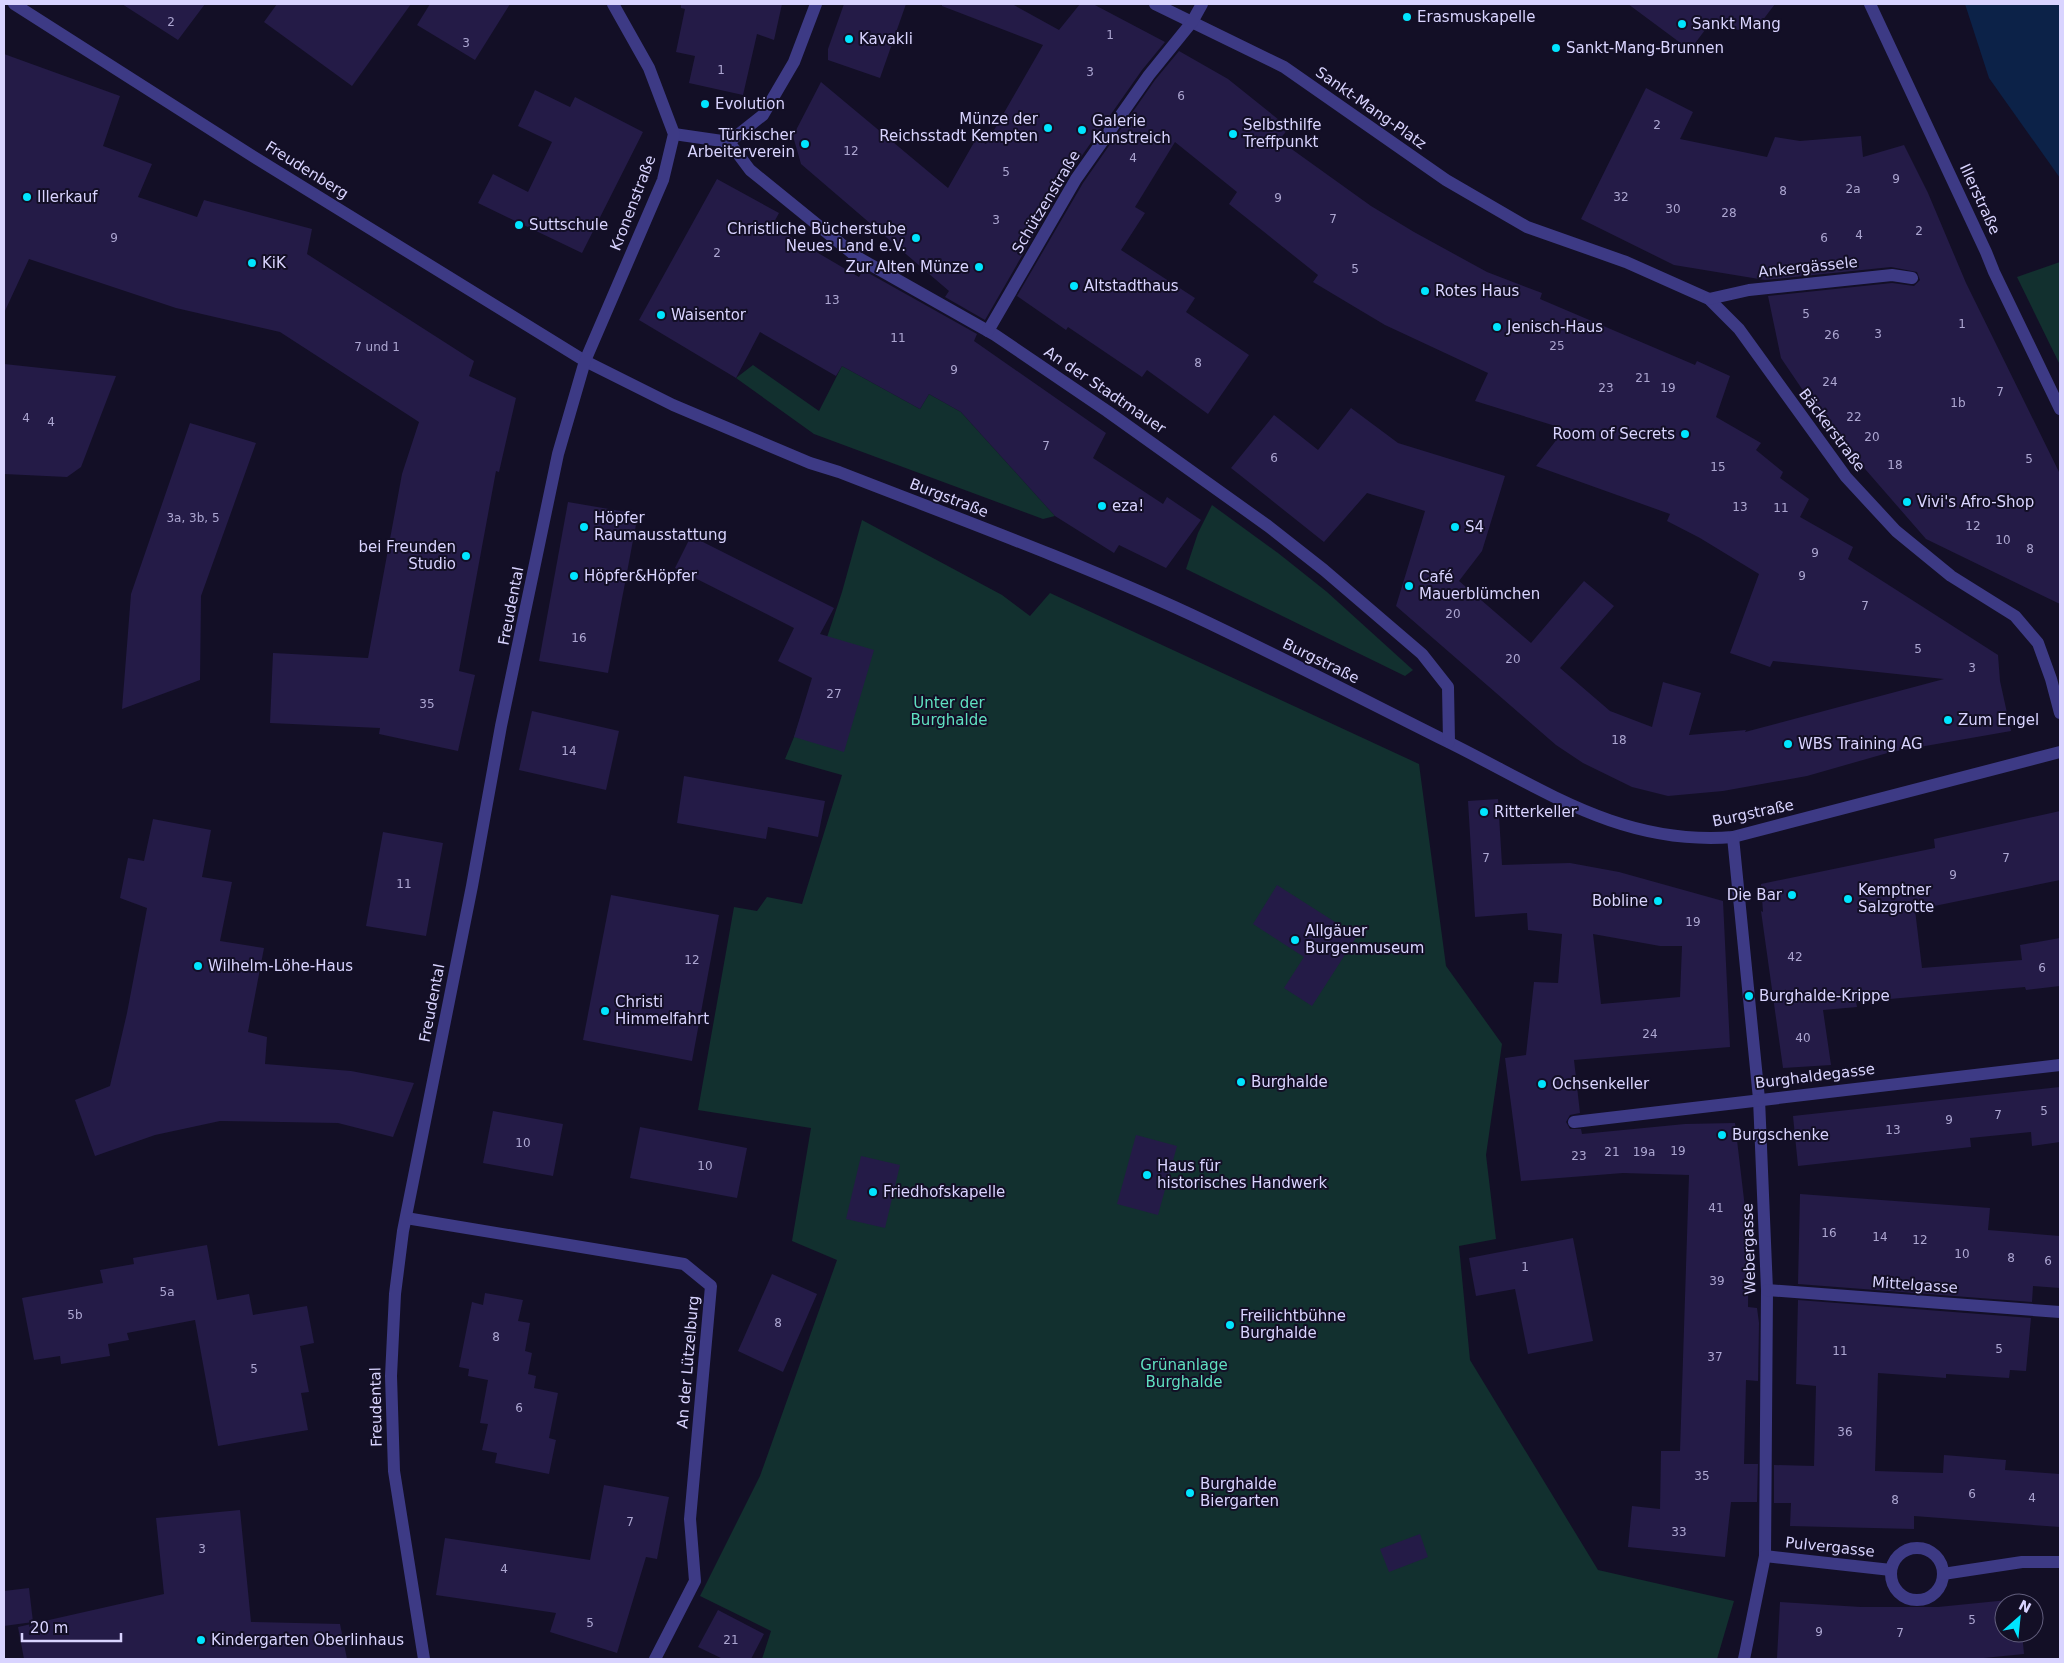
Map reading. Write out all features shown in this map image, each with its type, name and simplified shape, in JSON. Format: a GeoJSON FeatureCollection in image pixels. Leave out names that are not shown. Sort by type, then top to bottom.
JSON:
{"type":"FeatureCollection","features":[{"type":"Feature","properties":{"kind":"street","name":"Freudenberg"},"geometry":{"type":"LineString","coordinates":[[14,4],[254,157],[585,361]]}},
{"type":"Feature","properties":{"kind":"street"},"geometry":{"type":"LineString","coordinates":[[613,4],[649,68],[674,134],[729,142],[763,115],[794,62],[816,4]]}},
{"type":"Feature","properties":{"kind":"street","name":"Sankt-Mang-Platz"},"geometry":{"type":"LineString","coordinates":[[1155,4],[1284,67],[1446,180],[1527,227]]}},
{"type":"Feature","properties":{"kind":"street","name":"Schützenstraße"},"geometry":{"type":"LineString","coordinates":[[988,331],[1076,179],[1149,75],[1192,22],[1202,4]]}},
{"type":"Feature","properties":{"kind":"street","name":"Illerstraße"},"geometry":{"type":"LineString","coordinates":[[1870,4],[1986,252],[1999,284],[2060,409]]}},
{"type":"Feature","properties":{"kind":"street","name":"Kronenstraße"},"geometry":{"type":"LineString","coordinates":[[585,361],[663,180],[674,134]]}},
{"type":"Feature","properties":{"kind":"street","name":"An der Stadtmauer"},"geometry":{"type":"LineString","coordinates":[[729,142],[750,170],[857,257],[988,331],[1108,411],[1268,526],[1324,570],[1422,654],[1448,687],[1448,742]]}},
{"type":"Feature","properties":{"kind":"street","name":"Bäckerstraße"},"geometry":{"type":"LineString","coordinates":[[1527,227],[1626,262],[1709,299],[1739,330],[1846,477],[1896,532],[1951,576],[2015,616],[2038,643],[2051,678],[2060,712]]}},
{"type":"Feature","properties":{"kind":"street","name":"Ankergässele"},"geometry":{"type":"LineString","coordinates":[[1709,299],[1749,290],[1892,275],[1912,278]]}},
{"type":"Feature","properties":{"kind":"street","name":"Burgstraße"},"geometry":{"type":"LineString","coordinates":[[585,361],[673,405],[810,463],[1106,576],[1196,617],[1448,742],[1573,808],[1618,825],[1658,834],[1708,839],[1733,837],[2060,752]]}},
{"type":"Feature","properties":{"kind":"street","name":"Freudental"},"geometry":{"type":"LineString","coordinates":[[424,1659],[394,1471],[391,1376],[394,1294],[406,1218],[472,886],[501,726],[558,454],[585,361]]}},
{"type":"Feature","properties":{"kind":"street","name":"Webergasse"},"geometry":{"type":"LineString","coordinates":[[1733,837],[1759,1099],[1767,1290],[1765,1556],[1744,1659]]}},
{"type":"Feature","properties":{"kind":"street","name":"Burghaldegasse"},"geometry":{"type":"LineString","coordinates":[[1574,1122],[2060,1065]]}},
{"type":"Feature","properties":{"kind":"street","name":"An der Lützelburg"},"geometry":{"type":"LineString","coordinates":[[406,1218],[684,1264],[711,1286],[690,1519],[695,1580],[655,1659]]}},
{"type":"Feature","properties":{"kind":"street","name":"Mittelgasse"},"geometry":{"type":"LineString","coordinates":[[1767,1290],[2060,1312]]}},
{"type":"Feature","properties":{"kind":"street","name":"Pulvergasse"},"geometry":{"type":"LineString","coordinates":[[1912,1548],[1920,1548],[1934,1554],[1942,1566],[1944,1574],[1939,1590],[1924,1600],[1916,1601],[1900,1594],[1894,1587],[1891,1570],[1898,1556],[1912,1548]]}},
{"type":"Feature","properties":{"kind":"street","name":"Pulvergasse"},"geometry":{"type":"LineString","coordinates":[[1765,1556],[1891,1570]]}},
{"type":"Feature","properties":{"kind":"street"},"geometry":{"type":"LineString","coordinates":[[1944,1574],[2022,1562],[2060,1562]]}},
{"type":"Feature","properties":{"kind":"green space"},"geometry":{"type":"Polygon","coordinates":[[[2060,262],[2060,365],[2017,277],[2060,262]]]}},
{"type":"Feature","properties":{"kind":"green space"},"geometry":{"type":"Polygon","coordinates":[[[753,365],[819,411],[842,366],[920,409],[929,394],[961,412],[1055,516],[1043,519],[814,434],[736,378],[753,365]]]}},
{"type":"Feature","properties":{"kind":"green space"},"geometry":{"type":"Polygon","coordinates":[[[1212,505],[1278,553],[1327,592],[1413,670],[1405,676],[1186,569],[1198,533],[1212,505]]]}},
{"type":"Feature","properties":{"kind":"green space","name":"Grünanlage Burghalde"},"geometry":{"type":"Polygon","coordinates":[[[862,520],[1002,595],[1030,616],[1050,593],[1419,764],[1446,966],[1502,1044],[1486,1155],[1496,1239],[1459,1246],[1470,1360],[1598,1570],[1734,1601],[1717,1659],[762,1659],[771,1631],[700,1596],[760,1476],[837,1260],[792,1241],[811,1128],[698,1110],[734,907],[757,911],[767,897],[802,904],[842,775],[785,759],[842,592],[862,520]]]}},
{"type":"Feature","properties":{"kind":"water"},"geometry":{"type":"Polygon","coordinates":[[[1965,4],[2060,4],[2060,178],[1989,78],[1965,4]]]}},
{"type":"Feature","properties":{"kind":"building"},"geometry":{"type":"Polygon","coordinates":[[[122,4],[205,4],[178,40],[122,4]]]}},
{"type":"Feature","properties":{"kind":"building"},"geometry":{"type":"Polygon","coordinates":[[[277,4],[411,4],[352,86],[264,22],[277,4]]]}},
{"type":"Feature","properties":{"kind":"building"},"geometry":{"type":"Polygon","coordinates":[[[430,4],[510,4],[475,60],[417,25],[430,4]]]}},
{"type":"Feature","properties":{"kind":"building"},"geometry":{"type":"Polygon","coordinates":[[[681,4],[782,4],[774,40],[757,34],[743,95],[689,83],[695,56],[676,52],[685,9],[681,8],[681,4]]]}},
{"type":"Feature","properties":{"kind":"building"},"geometry":{"type":"Polygon","coordinates":[[[844,4],[906,4],[880,78],[828,60],[828,49],[844,4]]]}},
{"type":"Feature","properties":{"kind":"building"},"geometry":{"type":"Polygon","coordinates":[[[942,4],[1012,4],[1059,30],[1080,4],[1093,4],[1165,42],[1142,70],[1069,174],[985,320],[945,297],[949,291],[801,164],[793,136],[821,82],[948,188],[976,139],[986,144],[1043,45],[942,6],[942,4]]]}},
{"type":"Feature","properties":{"kind":"building","name":"Sankt Mang"},"geometry":{"type":"Polygon","coordinates":[[[1628,4],[1775,4],[1756,29],[1730,30],[1714,18],[1690,50],[1628,4]]]}},
{"type":"Feature","properties":{"kind":"building"},"geometry":{"type":"Polygon","coordinates":[[[1179,51],[1228,79],[1289,128],[1279,140],[1371,206],[1414,232],[1487,272],[1542,293],[1540,299],[1695,365],[1697,361],[1730,376],[1716,417],[1761,443],[1756,450],[1783,472],[1780,478],[1809,499],[1800,517],[1853,547],[1848,559],[1998,655],[2000,681],[2011,731],[1891,752],[1807,776],[1723,791],[1668,796],[1632,787],[1583,763],[1556,745],[1396,606],[1425,511],[1367,493],[1324,542],[1231,468],[1274,415],[1318,450],[1351,408],[1398,443],[1505,476],[1482,551],[1459,581],[1531,643],[1584,581],[1614,606],[1560,668],[1610,711],[1652,727],[1663,682],[1701,693],[1689,735],[1746,730],[1745,732],[1944,679],[1773,661],[1770,667],[1730,653],[1759,574],[1700,538],[1667,521],[1670,514],[1536,466],[1565,429],[1475,401],[1488,373],[1385,325],[1313,282],[1318,275],[1229,204],[1237,192],[1175,142],[1135,207],[1145,213],[1121,250],[1195,298],[1186,312],[1249,355],[1208,414],[1147,370],[1142,377],[1068,327],[1066,330],[1017,296],[1083,183],[1155,80],[1179,51]]]}},
{"type":"Feature","properties":{"kind":"building"},"geometry":{"type":"Polygon","coordinates":[[[4,54],[120,96],[103,146],[152,164],[138,197],[197,217],[204,200],[312,229],[307,254],[474,361],[469,376],[516,398],[499,472],[496,471],[459,671],[475,675],[458,751],[379,734],[380,728],[270,723],[273,653],[368,658],[402,474],[419,422],[280,332],[176,308],[29,259],[4,313],[4,54]]]}},
{"type":"Feature","properties":{"kind":"building"},"geometry":{"type":"Polygon","coordinates":[[[1646,88],[1693,112],[1680,139],[1767,157],[1775,137],[1800,141],[1861,136],[1863,157],[1904,145],[1928,193],[1966,283],[2060,474],[2060,604],[1926,539],[1825,423],[1781,358],[1768,296],[1892,283],[1914,286],[1920,280],[1917,272],[1891,267],[1765,280],[1674,265],[1581,219],[1646,88]]]}},
{"type":"Feature","properties":{"kind":"building"},"geometry":{"type":"Polygon","coordinates":[[[535,90],[570,107],[575,97],[643,132],[582,253],[478,203],[493,174],[528,192],[552,142],[518,126],[535,90]]]}},
{"type":"Feature","properties":{"kind":"building"},"geometry":{"type":"Polygon","coordinates":[[[717,179],[779,213],[772,226],[859,277],[863,270],[977,334],[974,341],[1106,433],[1093,458],[1163,504],[1167,497],[1201,520],[1166,568],[1119,545],[1114,553],[1055,516],[961,412],[929,394],[920,409],[842,366],[836,376],[760,332],[736,378],[639,320],[717,179]]]}},
{"type":"Feature","properties":{"kind":"building"},"geometry":{"type":"Polygon","coordinates":[[[4,364],[116,376],[81,467],[67,477],[4,474],[4,364]]]}},
{"type":"Feature","properties":{"kind":"building"},"geometry":{"type":"Polygon","coordinates":[[[190,423],[256,443],[201,596],[200,680],[122,709],[131,594],[190,423]]]}},
{"type":"Feature","properties":{"kind":"building"},"geometry":{"type":"Polygon","coordinates":[[[568,502],[638,514],[608,673],[539,661],[568,502]]]}},
{"type":"Feature","properties":{"kind":"building"},"geometry":{"type":"Polygon","coordinates":[[[691,536],[834,608],[820,634],[874,650],[844,752],[794,737],[812,678],[778,661],[794,628],[675,568],[691,536]]]}},
{"type":"Feature","properties":{"kind":"building"},"geometry":{"type":"Polygon","coordinates":[[[532,711],[619,731],[606,790],[519,770],[532,711]]]}},
{"type":"Feature","properties":{"kind":"building"},"geometry":{"type":"Polygon","coordinates":[[[684,776],[825,801],[818,837],[768,827],[766,839],[677,823],[684,776]]]}},
{"type":"Feature","properties":{"kind":"building"},"geometry":{"type":"Polygon","coordinates":[[[1498,799],[1502,865],[1570,863],[1619,872],[1723,901],[1730,1047],[1574,1060],[1580,1113],[1570,1115],[1566,1122],[1570,1129],[1581,1129],[1582,1134],[1685,1124],[1735,1123],[1749,1242],[1748,1307],[1757,1308],[1759,1323],[1758,1381],[1746,1380],[1744,1464],[1758,1464],[1757,1502],[1731,1502],[1725,1557],[1628,1547],[1632,1506],[1660,1509],[1661,1451],[1680,1451],[1689,1175],[1623,1173],[1521,1181],[1505,1058],[1526,1055],[1534,982],[1558,983],[1562,934],[1528,930],[1527,913],[1475,917],[1468,801],[1498,799]],[[1593,934],[1601,1004],[1680,997],[1682,946],[1660,946],[1593,934]]]}},
{"type":"Feature","properties":{"kind":"building"},"geometry":{"type":"Polygon","coordinates":[[[2060,811],[2060,880],[1915,910],[1922,968],[2022,960],[2020,945],[2060,938],[2060,986],[2026,990],[2025,987],[1856,1002],[1857,1007],[1823,1010],[1831,1065],[1783,1068],[1761,911],[1763,912],[1761,884],[1935,848],[1934,839],[2060,811]]]}},
{"type":"Feature","properties":{"kind":"building"},"geometry":{"type":"Polygon","coordinates":[[[153,819],[211,830],[202,877],[232,882],[220,941],[264,948],[248,1032],[267,1037],[265,1064],[351,1071],[414,1083],[393,1137],[338,1123],[220,1121],[155,1135],[95,1156],[75,1100],[110,1086],[127,1013],[147,908],[120,898],[128,858],[144,861],[153,819]]]}},
{"type":"Feature","properties":{"kind":"building"},"geometry":{"type":"Polygon","coordinates":[[[383,832],[443,843],[426,936],[366,926],[383,832]]]}},
{"type":"Feature","properties":{"kind":"building"},"geometry":{"type":"Polygon","coordinates":[[[1277,885],[1357,936],[1312,1006],[1284,988],[1304,957],[1253,924],[1277,885]]]}},
{"type":"Feature","properties":{"kind":"building"},"geometry":{"type":"Polygon","coordinates":[[[611,895],[719,915],[692,1061],[583,1040],[611,895]]]}},
{"type":"Feature","properties":{"kind":"building"},"geometry":{"type":"Polygon","coordinates":[[[2060,1087],[2060,1142],[2032,1146],[2031,1132],[1970,1138],[1971,1147],[1798,1166],[1793,1116],[2060,1087]]]}},
{"type":"Feature","properties":{"kind":"building"},"geometry":{"type":"Polygon","coordinates":[[[493,1111],[563,1124],[553,1176],[483,1163],[493,1111]]]}},
{"type":"Feature","properties":{"kind":"building"},"geometry":{"type":"Polygon","coordinates":[[[640,1127],[747,1148],[737,1198],[630,1178],[640,1127]]]}},
{"type":"Feature","properties":{"kind":"building","name":"Haus für historisches Handwerk"},"geometry":{"type":"Polygon","coordinates":[[[1136,1135],[1177,1146],[1158,1215],[1117,1204],[1136,1135]]]}},
{"type":"Feature","properties":{"kind":"building","name":"Friedhofskapelle"},"geometry":{"type":"Polygon","coordinates":[[[861,1156],[900,1165],[885,1228],[846,1219],[861,1156]]]}},
{"type":"Feature","properties":{"kind":"building"},"geometry":{"type":"Polygon","coordinates":[[[1800,1194],[1990,1208],[1988,1230],[2060,1236],[2060,1288],[2033,1286],[2032,1302],[1798,1284],[1800,1194]]]}},
{"type":"Feature","properties":{"kind":"building"},"geometry":{"type":"Polygon","coordinates":[[[1573,1238],[1593,1341],[1528,1354],[1515,1289],[1476,1296],[1469,1258],[1573,1238]]]}},
{"type":"Feature","properties":{"kind":"building"},"geometry":{"type":"Polygon","coordinates":[[[207,1245],[217,1300],[249,1294],[253,1315],[307,1306],[314,1343],[300,1346],[309,1392],[301,1393],[308,1430],[218,1446],[195,1320],[127,1333],[129,1340],[108,1344],[110,1356],[61,1364],[60,1356],[34,1360],[22,1298],[103,1283],[100,1270],[134,1264],[133,1258],[207,1245]]]}},
{"type":"Feature","properties":{"kind":"building"},"geometry":{"type":"Polygon","coordinates":[[[772,1274],[817,1294],[783,1372],[738,1351],[772,1274]]]}},
{"type":"Feature","properties":{"kind":"building"},"geometry":{"type":"Polygon","coordinates":[[[485,1293],[523,1300],[518,1321],[530,1323],[525,1351],[532,1353],[528,1374],[536,1376],[534,1388],[558,1393],[549,1438],[556,1440],[549,1474],[495,1463],[497,1453],[482,1450],[488,1424],[480,1423],[488,1380],[468,1376],[469,1369],[459,1367],[472,1302],[483,1305],[485,1293]]]}},
{"type":"Feature","properties":{"kind":"building"},"geometry":{"type":"Polygon","coordinates":[[[1798,1300],[2031,1318],[2026,1371],[2010,1370],[2009,1378],[1946,1374],[1946,1378],[1878,1373],[1875,1471],[1943,1473],[1944,1455],[2006,1460],[2005,1470],[2060,1474],[2060,1527],[1914,1516],[1914,1529],[1790,1526],[1791,1503],[1774,1503],[1774,1465],[1814,1466],[1816,1386],[1796,1384],[1798,1300]]]}},
{"type":"Feature","properties":{"kind":"building"},"geometry":{"type":"Polygon","coordinates":[[[604,1485],[669,1497],[657,1559],[646,1557],[617,1653],[550,1632],[556,1613],[436,1595],[445,1538],[590,1560],[604,1485]]]}},
{"type":"Feature","properties":{"kind":"building"},"geometry":{"type":"Polygon","coordinates":[[[240,1510],[251,1622],[340,1624],[347,1659],[24,1659],[18,1627],[164,1594],[156,1518],[240,1510]]]}},
{"type":"Feature","properties":{"kind":"building"},"geometry":{"type":"Polygon","coordinates":[[[1420,1534],[1428,1557],[1389,1572],[1380,1549],[1420,1534]]]}},
{"type":"Feature","properties":{"kind":"building"},"geometry":{"type":"Polygon","coordinates":[[[29,1588],[33,1622],[4,1626],[4,1591],[29,1588]]]}},
{"type":"Feature","properties":{"kind":"building"},"geometry":{"type":"Polygon","coordinates":[[[1994,1601],[1994,1643],[2023,1643],[2024,1654],[1974,1659],[1777,1658],[1780,1602],[1861,1607],[1938,1607],[1994,1601]]]}},
{"type":"Feature","properties":{"kind":"building"},"geometry":{"type":"Polygon","coordinates":[[[718,1610],[764,1634],[751,1659],[723,1659],[698,1647],[718,1610]]]}},
{"type":"Feature","properties":{"kind":"place","name":"Erasmuskapelle"},"geometry":{"type":"Point","coordinates":[1407,17]}},
{"type":"Feature","properties":{"kind":"place","name":"Sankt Mang"},"geometry":{"type":"Point","coordinates":[1682,24]}},
{"type":"Feature","properties":{"kind":"place","name":"Kavakli"},"geometry":{"type":"Point","coordinates":[849,39]}},
{"type":"Feature","properties":{"kind":"place","name":"Sankt-Mang-Brunnen"},"geometry":{"type":"Point","coordinates":[1556,48]}},
{"type":"Feature","properties":{"kind":"place","name":"Evolution"},"geometry":{"type":"Point","coordinates":[705,104]}},
{"type":"Feature","properties":{"kind":"place","name":"Münze der Reichsstadt Kempten"},"geometry":{"type":"Point","coordinates":[1048,128]}},
{"type":"Feature","properties":{"kind":"place","name":"Galerie Kunstreich"},"geometry":{"type":"Point","coordinates":[1082,130]}},
{"type":"Feature","properties":{"kind":"place","name":"Selbsthilfe Treffpunkt"},"geometry":{"type":"Point","coordinates":[1233,134]}},
{"type":"Feature","properties":{"kind":"place","name":"Türkischer Arbeiterverein"},"geometry":{"type":"Point","coordinates":[805,144]}},
{"type":"Feature","properties":{"kind":"place","name":"Illerkauf"},"geometry":{"type":"Point","coordinates":[27,197]}},
{"type":"Feature","properties":{"kind":"place","name":"Suttschule"},"geometry":{"type":"Point","coordinates":[519,225]}},
{"type":"Feature","properties":{"kind":"place","name":"Christliche Bücherstube Neues Land e.V."},"geometry":{"type":"Point","coordinates":[916,238]}},
{"type":"Feature","properties":{"kind":"place","name":"KiK"},"geometry":{"type":"Point","coordinates":[252,263]}},
{"type":"Feature","properties":{"kind":"place","name":"Zur Alten Münze"},"geometry":{"type":"Point","coordinates":[979,267]}},
{"type":"Feature","properties":{"kind":"place","name":"Altstadthaus"},"geometry":{"type":"Point","coordinates":[1074,286]}},
{"type":"Feature","properties":{"kind":"place","name":"Rotes Haus"},"geometry":{"type":"Point","coordinates":[1425,291]}},
{"type":"Feature","properties":{"kind":"place","name":"Waisentor"},"geometry":{"type":"Point","coordinates":[661,315]}},
{"type":"Feature","properties":{"kind":"place","name":"Jenisch-Haus"},"geometry":{"type":"Point","coordinates":[1497,327]}},
{"type":"Feature","properties":{"kind":"place","name":"Room of Secrets"},"geometry":{"type":"Point","coordinates":[1685,434]}},
{"type":"Feature","properties":{"kind":"place","name":"Vivi's Afro-Shop"},"geometry":{"type":"Point","coordinates":[1907,502]}},
{"type":"Feature","properties":{"kind":"place","name":"eza!"},"geometry":{"type":"Point","coordinates":[1102,506]}},
{"type":"Feature","properties":{"kind":"place","name":"Höpfer Raumausstattung"},"geometry":{"type":"Point","coordinates":[584,527]}},
{"type":"Feature","properties":{"kind":"place","name":"S4"},"geometry":{"type":"Point","coordinates":[1455,527]}},
{"type":"Feature","properties":{"kind":"place","name":"bei Freunden Studio"},"geometry":{"type":"Point","coordinates":[466,556]}},
{"type":"Feature","properties":{"kind":"place","name":"Höpfer&Höpfer"},"geometry":{"type":"Point","coordinates":[574,576]}},
{"type":"Feature","properties":{"kind":"place","name":"Café Mauerblümchen"},"geometry":{"type":"Point","coordinates":[1409,586]}},
{"type":"Feature","properties":{"kind":"place","name":"Zum Engel"},"geometry":{"type":"Point","coordinates":[1948,720]}},
{"type":"Feature","properties":{"kind":"place","name":"WBS Training AG"},"geometry":{"type":"Point","coordinates":[1788,744]}},
{"type":"Feature","properties":{"kind":"place","name":"Ritterkeller"},"geometry":{"type":"Point","coordinates":[1484,812]}},
{"type":"Feature","properties":{"kind":"place","name":"Die Bar"},"geometry":{"type":"Point","coordinates":[1792,895]}},
{"type":"Feature","properties":{"kind":"place","name":"Kemptner Salzgrotte"},"geometry":{"type":"Point","coordinates":[1848,899]}},
{"type":"Feature","properties":{"kind":"place","name":"Bobline"},"geometry":{"type":"Point","coordinates":[1658,901]}},
{"type":"Feature","properties":{"kind":"place","name":"Allgäuer Burgenmuseum"},"geometry":{"type":"Point","coordinates":[1295,940]}},
{"type":"Feature","properties":{"kind":"place","name":"Wilhelm-Löhe-Haus"},"geometry":{"type":"Point","coordinates":[198,966]}},
{"type":"Feature","properties":{"kind":"place","name":"Burghalde-Krippe"},"geometry":{"type":"Point","coordinates":[1749,996]}},
{"type":"Feature","properties":{"kind":"place","name":"Christi Himmelfahrt"},"geometry":{"type":"Point","coordinates":[605,1011]}},
{"type":"Feature","properties":{"kind":"place","name":"Burghalde"},"geometry":{"type":"Point","coordinates":[1241,1082]}},
{"type":"Feature","properties":{"kind":"place","name":"Ochsenkeller"},"geometry":{"type":"Point","coordinates":[1542,1084]}},
{"type":"Feature","properties":{"kind":"place","name":"Burgschenke"},"geometry":{"type":"Point","coordinates":[1722,1135]}},
{"type":"Feature","properties":{"kind":"place","name":"Haus für historisches Handwerk"},"geometry":{"type":"Point","coordinates":[1147,1175]}},
{"type":"Feature","properties":{"kind":"place","name":"Friedhofskapelle"},"geometry":{"type":"Point","coordinates":[873,1192]}},
{"type":"Feature","properties":{"kind":"place","name":"Freilichtbühne Burghalde"},"geometry":{"type":"Point","coordinates":[1230,1325]}},
{"type":"Feature","properties":{"kind":"place","name":"Burghalde Biergarten"},"geometry":{"type":"Point","coordinates":[1190,1493]}},
{"type":"Feature","properties":{"kind":"place","name":"Kindergarten Oberlinhaus"},"geometry":{"type":"Point","coordinates":[201,1640]}},
{"type":"Feature","properties":{"kind":"park label","name":"Unter der Burghalde"},"geometry":{"type":"Point","coordinates":[949,712]}}]}
